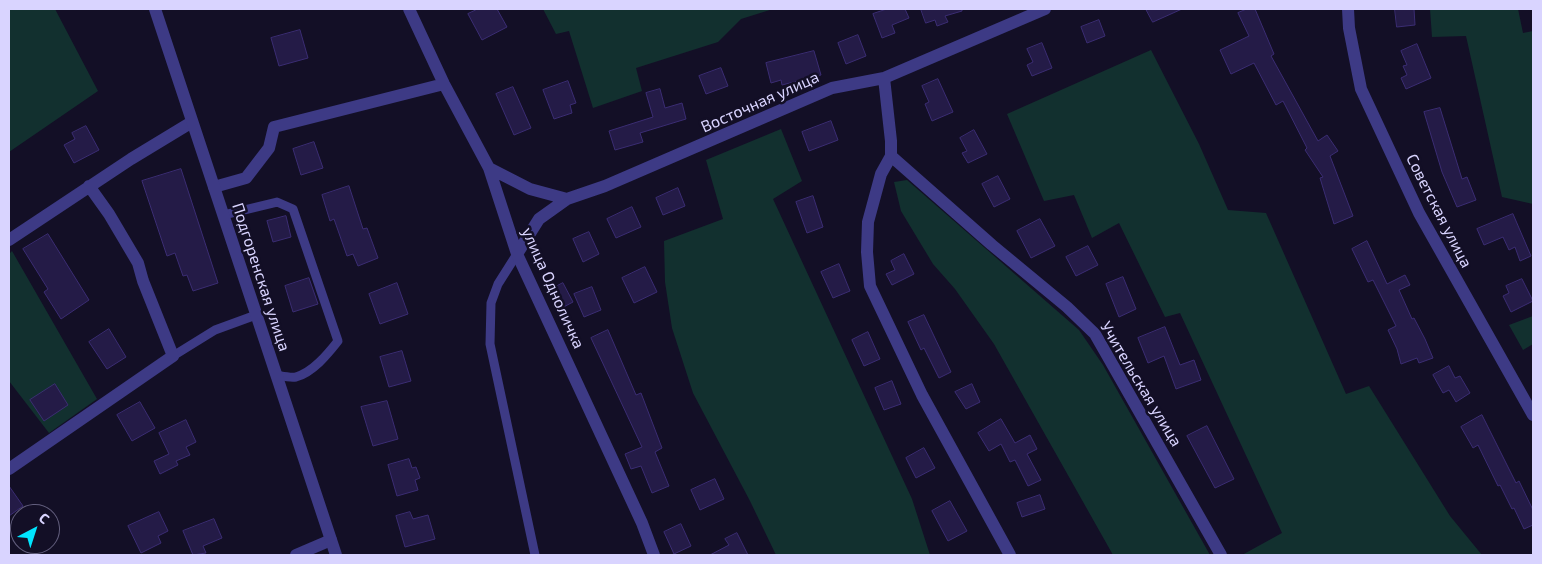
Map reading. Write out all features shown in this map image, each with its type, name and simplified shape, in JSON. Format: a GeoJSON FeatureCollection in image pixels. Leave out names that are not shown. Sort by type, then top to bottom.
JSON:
{"type":"FeatureCollection","features":[{"type":"Feature","properties":{"kind":"street","name":"Подгоренская улица"},"geometry":{"type":"LineString","coordinates":[[155,9],[336,555]]}},
{"type":"Feature","properties":{"kind":"street","name":"улица Одноличка"},"geometry":{"type":"LineString","coordinates":[[409,9],[444,84],[489,168],[517,254],[642,522],[654,555]]}},
{"type":"Feature","properties":{"kind":"street","name":"Восточная улица"},"geometry":{"type":"LineString","coordinates":[[517,254],[539,219],[567,199],[605,186],[832,88],[884,78],[1045,9]]}},
{"type":"Feature","properties":{"kind":"street","name":"Советская улица"},"geometry":{"type":"LineString","coordinates":[[1348,9],[1349,28],[1361,88],[1419,213],[1533,415]]}},
{"type":"Feature","properties":{"kind":"street"},"geometry":{"type":"LineString","coordinates":[[884,78],[891,156],[881,174],[868,222],[867,252],[870,286],[922,395],[1010,555]]}},
{"type":"Feature","properties":{"kind":"street"},"geometry":{"type":"LineString","coordinates":[[214,187],[246,178],[268,148],[274,127],[444,84]]}},
{"type":"Feature","properties":{"kind":"street"},"geometry":{"type":"LineString","coordinates":[[9,240],[89,186],[192,122]]}},
{"type":"Feature","properties":{"kind":"street","name":"Учительская улица"},"geometry":{"type":"LineString","coordinates":[[891,156],[992,245],[1067,306],[1095,334],[1221,555]]}},
{"type":"Feature","properties":{"kind":"street"},"geometry":{"type":"LineString","coordinates":[[489,168],[530,189],[567,199]]}},
{"type":"Feature","properties":{"kind":"street"},"geometry":{"type":"LineString","coordinates":[[9,468],[173,356],[143,281],[138,263],[109,214],[89,186]]}},
{"type":"Feature","properties":{"kind":"street"},"geometry":{"type":"LineString","coordinates":[[296,555],[331,540]]}},
{"type":"Feature","properties":{"kind":"lane"},"geometry":{"type":"LineString","coordinates":[[223,215],[277,202],[293,209],[338,341],[324,358],[308,371],[295,377],[276,375]]}},
{"type":"Feature","properties":{"kind":"lane"},"geometry":{"type":"LineString","coordinates":[[517,254],[498,284],[491,303],[490,344],[535,555]]}},
{"type":"Feature","properties":{"kind":"lane"},"geometry":{"type":"LineString","coordinates":[[173,356],[215,330],[256,314]]}},
{"type":"Feature","properties":{"kind":"green space"},"geometry":{"type":"Polygon","coordinates":[[[9,9],[55,9],[98,91],[9,152],[9,9]]]}},
{"type":"Feature","properties":{"kind":"green space"},"geometry":{"type":"Polygon","coordinates":[[[543,9],[773,9],[741,19],[718,42],[636,68],[642,91],[593,108],[569,31],[556,34],[543,9]]]}},
{"type":"Feature","properties":{"kind":"green space"},"geometry":{"type":"Polygon","coordinates":[[[1430,9],[1518,9],[1523,33],[1533,31],[1533,204],[1502,197],[1466,36],[1432,37],[1430,9]]]}},
{"type":"Feature","properties":{"kind":"green space"},"geometry":{"type":"Polygon","coordinates":[[[1151,50],[1199,144],[1228,210],[1266,213],[1346,394],[1369,386],[1450,516],[1482,555],[1242,555],[1282,533],[1180,313],[1165,317],[1119,223],[1092,238],[1074,195],[1044,201],[1007,114],[1151,50]]]}},
{"type":"Feature","properties":{"kind":"green space"},"geometry":{"type":"Polygon","coordinates":[[[781,129],[802,181],[773,199],[912,499],[930,555],[776,555],[693,393],[672,328],[665,282],[664,241],[723,219],[706,160],[781,129]]]}},
{"type":"Feature","properties":{"kind":"green space"},"geometry":{"type":"Polygon","coordinates":[[[907,180],[1079,330],[1103,365],[1210,555],[1113,555],[994,344],[955,289],[933,264],[901,211],[894,182],[907,180]]]}},
{"type":"Feature","properties":{"kind":"green space"},"geometry":{"type":"Polygon","coordinates":[[[12,251],[97,399],[49,433],[9,381],[9,254],[12,251]]]}},
{"type":"Feature","properties":{"kind":"green space"},"geometry":{"type":"Polygon","coordinates":[[[1533,316],[1533,344],[1523,350],[1509,325],[1533,316]]]}},
{"type":"Feature","properties":{"kind":"building"},"geometry":{"type":"Polygon","coordinates":[[[478,9],[497,9],[507,27],[482,40],[468,14],[478,9]]]}},
{"type":"Feature","properties":{"kind":"building"},"geometry":{"type":"Polygon","coordinates":[[[887,9],[905,9],[909,18],[892,25],[895,33],[882,38],[873,14],[887,9]]]}},
{"type":"Feature","properties":{"kind":"building"},"geometry":{"type":"Polygon","coordinates":[[[921,9],[962,9],[962,11],[945,16],[948,22],[937,26],[935,20],[926,23],[921,9]]]}},
{"type":"Feature","properties":{"kind":"building"},"geometry":{"type":"Polygon","coordinates":[[[1146,9],[1182,9],[1153,22],[1146,9]]]}},
{"type":"Feature","properties":{"kind":"building"},"geometry":{"type":"Polygon","coordinates":[[[1247,9],[1255,9],[1274,54],[1271,56],[1318,141],[1327,135],[1338,151],[1330,156],[1353,216],[1334,224],[1320,178],[1323,177],[1305,150],[1307,148],[1283,101],[1276,105],[1254,63],[1231,74],[1220,50],[1249,36],[1238,13],[1247,9]]]}},
{"type":"Feature","properties":{"kind":"building"},"geometry":{"type":"Polygon","coordinates":[[[1395,9],[1414,9],[1415,25],[1397,27],[1395,9]]]}},
{"type":"Feature","properties":{"kind":"building"},"geometry":{"type":"Polygon","coordinates":[[[1099,20],[1105,36],[1087,43],[1081,27],[1099,20]]]}},
{"type":"Feature","properties":{"kind":"building"},"geometry":{"type":"Polygon","coordinates":[[[300,30],[308,58],[279,66],[271,38],[300,30]]]}},
{"type":"Feature","properties":{"kind":"building"},"geometry":{"type":"Polygon","coordinates":[[[858,35],[866,56],[846,64],[838,43],[858,35]]]}},
{"type":"Feature","properties":{"kind":"building"},"geometry":{"type":"Polygon","coordinates":[[[1042,43],[1052,68],[1032,76],[1027,65],[1033,62],[1027,49],[1042,43]]]}},
{"type":"Feature","properties":{"kind":"building"},"geometry":{"type":"Polygon","coordinates":[[[1417,44],[1431,78],[1406,89],[1401,78],[1407,75],[1403,66],[1407,65],[1401,51],[1417,44]]]}},
{"type":"Feature","properties":{"kind":"building"},"geometry":{"type":"Polygon","coordinates":[[[814,51],[821,75],[782,85],[781,80],[771,83],[766,63],[814,51]]]}},
{"type":"Feature","properties":{"kind":"building"},"geometry":{"type":"Polygon","coordinates":[[[721,68],[728,86],[706,94],[699,76],[721,68]]]}},
{"type":"Feature","properties":{"kind":"building"},"geometry":{"type":"Polygon","coordinates":[[[938,79],[953,112],[932,121],[925,104],[929,102],[922,86],[938,79]]]}},
{"type":"Feature","properties":{"kind":"building"},"geometry":{"type":"Polygon","coordinates":[[[568,81],[576,103],[570,105],[572,113],[554,119],[543,90],[568,81]]]}},
{"type":"Feature","properties":{"kind":"building"},"geometry":{"type":"Polygon","coordinates":[[[513,87],[531,128],[514,135],[496,94],[513,87]]]}},
{"type":"Feature","properties":{"kind":"building"},"geometry":{"type":"Polygon","coordinates":[[[660,89],[665,108],[682,103],[686,119],[640,133],[643,142],[615,150],[609,131],[653,117],[646,93],[660,89]]]}},
{"type":"Feature","properties":{"kind":"building"},"geometry":{"type":"Polygon","coordinates":[[[1440,108],[1462,179],[1467,177],[1476,200],[1457,207],[1442,172],[1424,112],[1440,108]]]}},
{"type":"Feature","properties":{"kind":"building"},"geometry":{"type":"Polygon","coordinates":[[[831,121],[838,140],[809,151],[802,132],[831,121]]]}},
{"type":"Feature","properties":{"kind":"building"},"geometry":{"type":"Polygon","coordinates":[[[86,126],[99,150],[74,163],[64,145],[75,139],[72,133],[86,126]]]}},
{"type":"Feature","properties":{"kind":"building"},"geometry":{"type":"Polygon","coordinates":[[[974,130],[987,154],[968,163],[962,153],[967,151],[960,138],[974,130]]]}},
{"type":"Feature","properties":{"kind":"building"},"geometry":{"type":"Polygon","coordinates":[[[314,142],[323,168],[301,175],[293,149],[314,142]]]}},
{"type":"Feature","properties":{"kind":"building"},"geometry":{"type":"Polygon","coordinates":[[[181,169],[218,283],[193,291],[187,275],[183,276],[175,253],[167,256],[142,181],[181,169]]]}},
{"type":"Feature","properties":{"kind":"building"},"geometry":{"type":"Polygon","coordinates":[[[998,176],[1010,199],[994,207],[982,184],[998,176]]]}},
{"type":"Feature","properties":{"kind":"building"},"geometry":{"type":"Polygon","coordinates":[[[349,186],[363,229],[367,228],[378,258],[358,266],[353,254],[347,256],[334,219],[330,221],[322,195],[349,186]]]}},
{"type":"Feature","properties":{"kind":"building"},"geometry":{"type":"Polygon","coordinates":[[[678,188],[685,206],[663,215],[656,198],[678,188]]]}},
{"type":"Feature","properties":{"kind":"building"},"geometry":{"type":"Polygon","coordinates":[[[813,196],[823,227],[807,233],[796,202],[813,196]]]}},
{"type":"Feature","properties":{"kind":"building"},"geometry":{"type":"Polygon","coordinates":[[[632,207],[641,227],[616,238],[607,219],[632,207]]]}},
{"type":"Feature","properties":{"kind":"building"},"geometry":{"type":"Polygon","coordinates":[[[1513,214],[1531,256],[1520,261],[1515,247],[1509,250],[1503,237],[1484,245],[1477,229],[1513,214]]]}},
{"type":"Feature","properties":{"kind":"building"},"geometry":{"type":"Polygon","coordinates":[[[286,216],[291,237],[273,242],[267,221],[286,216]]]}},
{"type":"Feature","properties":{"kind":"building"},"geometry":{"type":"Polygon","coordinates":[[[1040,219],[1055,246],[1031,258],[1017,231],[1040,219]]]}},
{"type":"Feature","properties":{"kind":"building"},"geometry":{"type":"Polygon","coordinates":[[[589,232],[599,254],[583,262],[573,239],[589,232]]]}},
{"type":"Feature","properties":{"kind":"building"},"geometry":{"type":"Polygon","coordinates":[[[48,234],[89,300],[61,319],[44,292],[48,289],[23,249],[48,234]]]}},
{"type":"Feature","properties":{"kind":"building"},"geometry":{"type":"Polygon","coordinates":[[[1367,241],[1387,284],[1405,275],[1410,285],[1399,290],[1433,358],[1419,363],[1417,358],[1401,364],[1397,349],[1388,330],[1396,326],[1373,280],[1368,282],[1352,249],[1367,241]]]}},
{"type":"Feature","properties":{"kind":"building"},"geometry":{"type":"Polygon","coordinates":[[[1088,246],[1098,265],[1076,276],[1066,257],[1088,246]]]}},
{"type":"Feature","properties":{"kind":"building"},"geometry":{"type":"Polygon","coordinates":[[[904,254],[914,274],[892,285],[886,274],[895,270],[891,261],[904,254]]]}},
{"type":"Feature","properties":{"kind":"building"},"geometry":{"type":"Polygon","coordinates":[[[839,264],[850,291],[833,298],[821,272],[839,264]]]}},
{"type":"Feature","properties":{"kind":"building"},"geometry":{"type":"Polygon","coordinates":[[[645,267],[657,292],[634,303],[622,278],[645,267]]]}},
{"type":"Feature","properties":{"kind":"building"},"geometry":{"type":"Polygon","coordinates":[[[1123,277],[1136,309],[1119,317],[1106,284],[1123,277]]]}},
{"type":"Feature","properties":{"kind":"building"},"geometry":{"type":"Polygon","coordinates":[[[309,278],[318,304],[293,312],[285,286],[309,278]]]}},
{"type":"Feature","properties":{"kind":"building"},"geometry":{"type":"Polygon","coordinates":[[[1522,279],[1533,301],[1511,312],[1503,296],[1509,293],[1506,286],[1522,279]]]}},
{"type":"Feature","properties":{"kind":"building"},"geometry":{"type":"Polygon","coordinates":[[[397,283],[408,314],[380,324],[369,294],[397,283]]]}},
{"type":"Feature","properties":{"kind":"building"},"geometry":{"type":"Polygon","coordinates":[[[563,283],[573,302],[558,310],[548,291],[563,283]]]}},
{"type":"Feature","properties":{"kind":"building"},"geometry":{"type":"Polygon","coordinates":[[[592,287],[601,310],[584,317],[574,294],[592,287]]]}},
{"type":"Feature","properties":{"kind":"building"},"geometry":{"type":"Polygon","coordinates":[[[924,315],[951,372],[939,378],[924,348],[921,350],[908,322],[924,315]]]}},
{"type":"Feature","properties":{"kind":"building"},"geometry":{"type":"Polygon","coordinates":[[[1165,327],[1180,365],[1194,360],[1201,380],[1176,389],[1164,356],[1148,363],[1138,338],[1165,327]]]}},
{"type":"Feature","properties":{"kind":"building"},"geometry":{"type":"Polygon","coordinates":[[[109,329],[126,357],[107,369],[89,342],[109,329]]]}},
{"type":"Feature","properties":{"kind":"building"},"geometry":{"type":"Polygon","coordinates":[[[608,330],[636,395],[641,393],[662,448],[655,452],[669,486],[652,493],[641,466],[631,469],[625,454],[642,447],[591,338],[608,330]]]}},
{"type":"Feature","properties":{"kind":"building"},"geometry":{"type":"Polygon","coordinates":[[[868,332],[880,359],[864,366],[852,340],[868,332]]]}},
{"type":"Feature","properties":{"kind":"building"},"geometry":{"type":"Polygon","coordinates":[[[402,351],[411,381],[389,387],[380,357],[402,351]]]}},
{"type":"Feature","properties":{"kind":"building"},"geometry":{"type":"Polygon","coordinates":[[[1449,366],[1455,378],[1460,376],[1470,393],[1456,402],[1449,390],[1443,393],[1433,375],[1449,366]]]}},
{"type":"Feature","properties":{"kind":"building"},"geometry":{"type":"Polygon","coordinates":[[[892,381],[901,404],[884,410],[875,388],[892,381]]]}},
{"type":"Feature","properties":{"kind":"building"},"geometry":{"type":"Polygon","coordinates":[[[55,384],[68,405],[44,421],[30,400],[55,384]]]}},
{"type":"Feature","properties":{"kind":"building"},"geometry":{"type":"Polygon","coordinates":[[[972,384],[980,402],[966,409],[955,392],[972,384]]]}},
{"type":"Feature","properties":{"kind":"building"},"geometry":{"type":"Polygon","coordinates":[[[387,401],[398,439],[373,446],[361,407],[387,401]]]}},
{"type":"Feature","properties":{"kind":"building"},"geometry":{"type":"Polygon","coordinates":[[[140,402],[155,428],[132,441],[117,415],[140,402]]]}},
{"type":"Feature","properties":{"kind":"building"},"geometry":{"type":"Polygon","coordinates":[[[1482,415],[1516,483],[1519,481],[1533,510],[1533,525],[1524,529],[1514,508],[1512,509],[1500,485],[1498,486],[1478,445],[1473,448],[1461,427],[1482,415]]]}},
{"type":"Feature","properties":{"kind":"building"},"geometry":{"type":"Polygon","coordinates":[[[1001,419],[1015,443],[1030,435],[1037,449],[1027,454],[1041,480],[1028,486],[1015,460],[1010,462],[1001,444],[989,451],[978,433],[1001,419]]]}},
{"type":"Feature","properties":{"kind":"building"},"geometry":{"type":"Polygon","coordinates":[[[186,420],[196,442],[186,447],[190,455],[176,461],[178,465],[160,474],[154,461],[169,454],[159,433],[186,420]]]}},
{"type":"Feature","properties":{"kind":"building"},"geometry":{"type":"Polygon","coordinates":[[[1207,426],[1234,479],[1215,488],[1187,436],[1207,426]]]}},
{"type":"Feature","properties":{"kind":"building"},"geometry":{"type":"Polygon","coordinates":[[[924,448],[935,468],[916,478],[906,458],[924,448]]]}},
{"type":"Feature","properties":{"kind":"building"},"geometry":{"type":"Polygon","coordinates":[[[409,459],[412,468],[416,467],[420,478],[415,480],[418,490],[397,496],[388,465],[409,459]]]}},
{"type":"Feature","properties":{"kind":"building"},"geometry":{"type":"Polygon","coordinates":[[[715,479],[724,499],[700,510],[691,490],[715,479]]]}},
{"type":"Feature","properties":{"kind":"building"},"geometry":{"type":"Polygon","coordinates":[[[9,486],[22,504],[10,504],[9,516],[9,486]]]}},
{"type":"Feature","properties":{"kind":"building"},"geometry":{"type":"Polygon","coordinates":[[[1040,495],[1045,509],[1022,517],[1017,503],[1040,495]]]}},
{"type":"Feature","properties":{"kind":"building"},"geometry":{"type":"Polygon","coordinates":[[[950,501],[967,531],[948,541],[932,511],[950,501]]]}},
{"type":"Feature","properties":{"kind":"building"},"geometry":{"type":"Polygon","coordinates":[[[159,512],[168,531],[158,536],[161,543],[141,553],[128,526],[159,512]]]}},
{"type":"Feature","properties":{"kind":"building"},"geometry":{"type":"Polygon","coordinates":[[[410,512],[413,519],[428,515],[435,539],[405,547],[396,516],[410,512]]]}},
{"type":"Feature","properties":{"kind":"building"},"geometry":{"type":"Polygon","coordinates":[[[214,519],[222,538],[203,546],[206,553],[193,555],[183,531],[214,519]]]}},
{"type":"Feature","properties":{"kind":"building"},"geometry":{"type":"Polygon","coordinates":[[[681,524],[691,546],[674,554],[664,532],[681,524]]]}},
{"type":"Feature","properties":{"kind":"building"},"geometry":{"type":"Polygon","coordinates":[[[737,533],[748,555],[710,555],[729,545],[725,539],[737,533]]]}}]}
